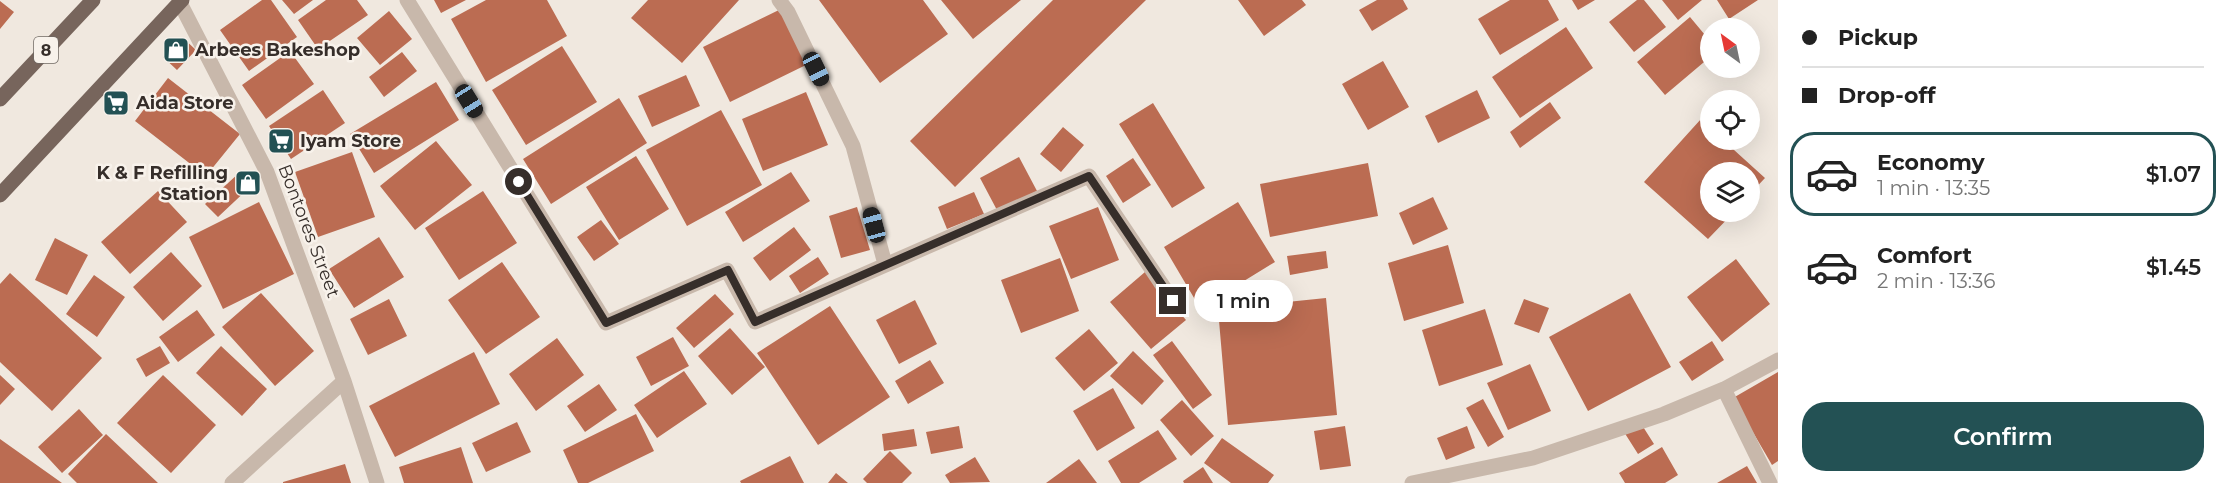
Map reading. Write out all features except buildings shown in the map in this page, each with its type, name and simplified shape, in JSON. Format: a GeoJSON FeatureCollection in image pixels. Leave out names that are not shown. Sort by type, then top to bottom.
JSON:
{"type":"FeatureCollection","features":[{"type":"Feature","properties":{"kind":"main road","name":"8"},"geometry":{"type":"LineString","coordinates":[[0,99],[93,0]]}},
{"type":"Feature","properties":{"kind":"main road"},"geometry":{"type":"LineString","coordinates":[[0,195],[181,1]]}},
{"type":"Feature","properties":{"kind":"street"},"geometry":{"type":"LineString","coordinates":[[407,0],[606,323],[728,270],[755,322],[1089,176],[1173,301]]}},
{"type":"Feature","properties":{"kind":"street"},"geometry":{"type":"LineString","coordinates":[[779,0],[788,12],[853,146],[885,264]]}},
{"type":"Feature","properties":{"kind":"street","name":"Bontores Street"},"geometry":{"type":"LineString","coordinates":[[181,1],[267,172],[344,381],[377,483]]}},
{"type":"Feature","properties":{"kind":"street"},"geometry":{"type":"LineString","coordinates":[[1412,483],[1458,479],[1533,458],[1664,414],[1724,388],[1778,360]]}},
{"type":"Feature","properties":{"kind":"street"},"geometry":{"type":"LineString","coordinates":[[232,483],[344,381]]}},
{"type":"Feature","properties":{"kind":"street"},"geometry":{"type":"LineString","coordinates":[[1724,388],[1770,483]]}},
{"type":"Feature","properties":{"kind":"place","name":"Arbees Bakeshop"},"geometry":{"type":"Point","coordinates":[176,50]}},
{"type":"Feature","properties":{"kind":"place","name":"Aida Store"},"geometry":{"type":"Point","coordinates":[116,103]}},
{"type":"Feature","properties":{"kind":"place","name":"Iyam Store"},"geometry":{"type":"Point","coordinates":[281,141]}},
{"type":"Feature","properties":{"kind":"place","name":"K & F Refilling Station"},"geometry":{"type":"Point","coordinates":[248,183]}},
{"type":"Feature","properties":{"kind":"route"},"geometry":{"type":"LineString","coordinates":[[519,182],[606,323],[728,270],[755,322],[1089,176],[1173,301]]}}]}
